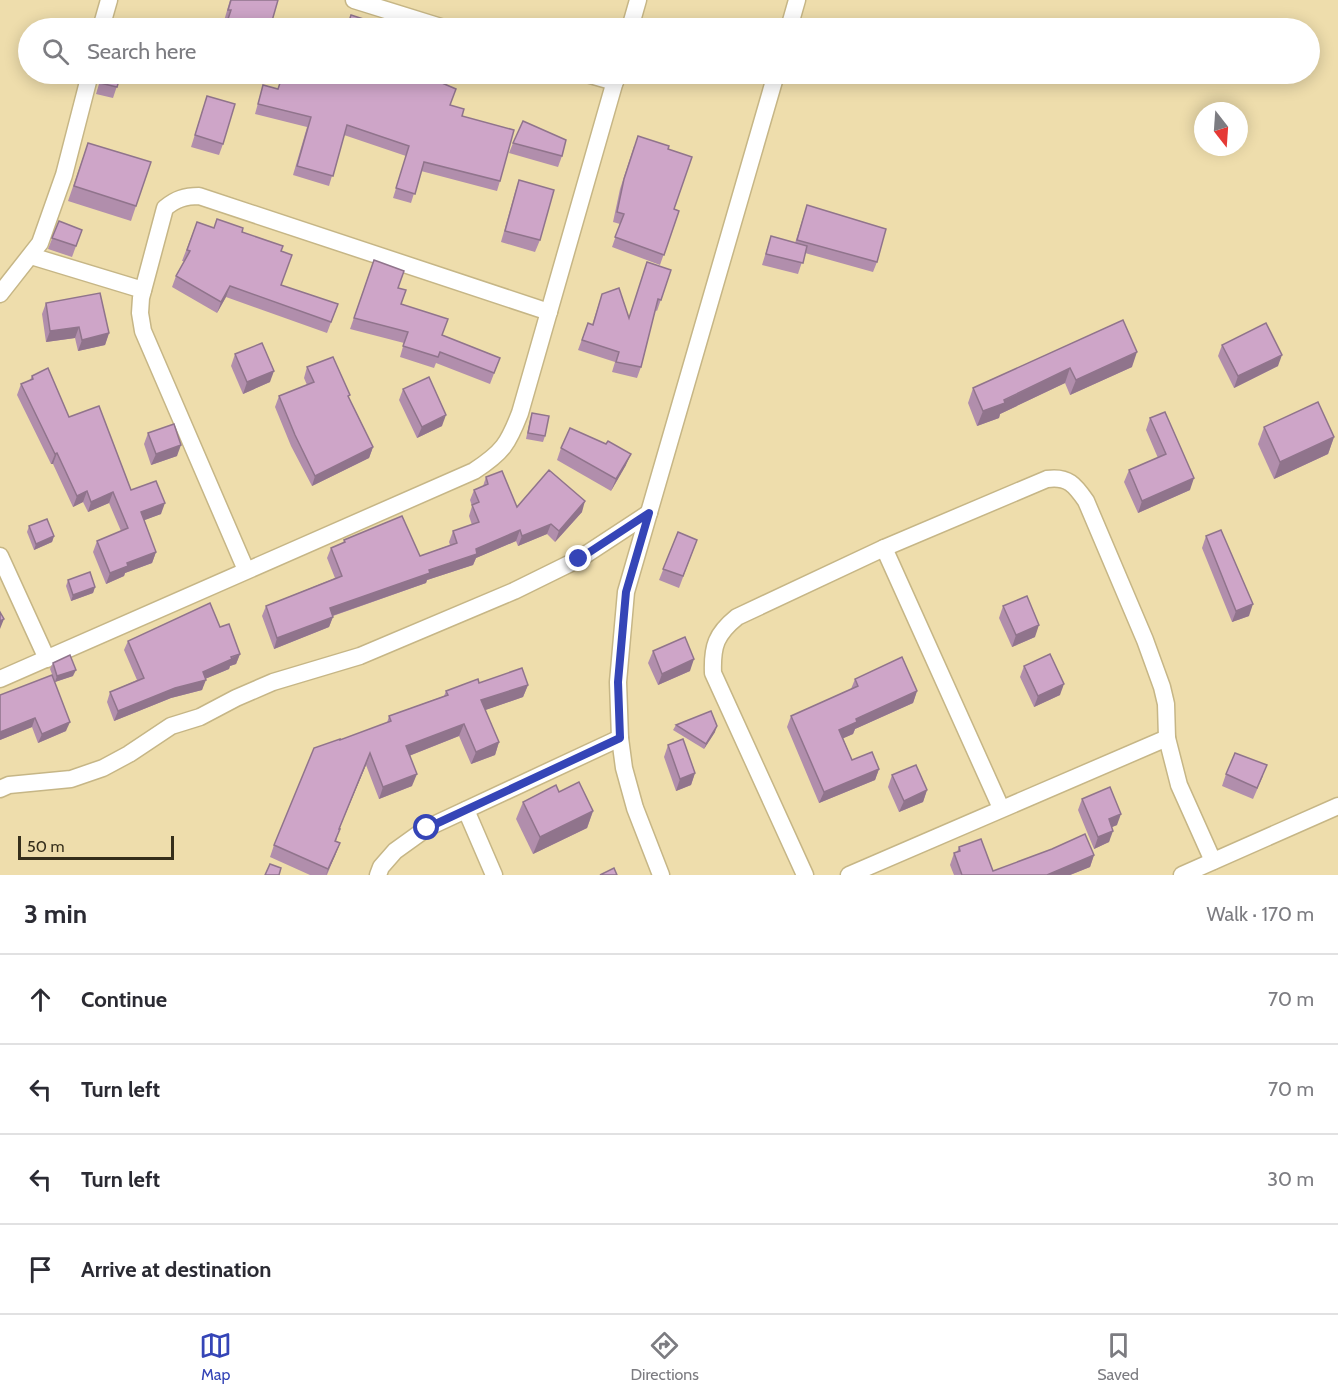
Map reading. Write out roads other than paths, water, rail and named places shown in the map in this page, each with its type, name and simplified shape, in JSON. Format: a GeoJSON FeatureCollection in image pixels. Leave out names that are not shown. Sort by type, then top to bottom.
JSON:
{"type":"FeatureCollection","features":[{"type":"Feature","properties":{"kind":"street"},"geometry":{"type":"LineString","coordinates":[[104,18],[109,0]]}},
{"type":"Feature","properties":{"kind":"street"},"geometry":{"type":"LineString","coordinates":[[354,0],[412,18]]}},
{"type":"Feature","properties":{"kind":"street"},"geometry":{"type":"LineString","coordinates":[[633,18],[638,0]]}},
{"type":"Feature","properties":{"kind":"street"},"geometry":{"type":"LineString","coordinates":[[792,18],[797,0]]}},
{"type":"Feature","properties":{"kind":"street"},"geometry":{"type":"LineString","coordinates":[[0,294],[40,243],[64,175],[87,84]]}},
{"type":"Feature","properties":{"kind":"street"},"geometry":{"type":"LineString","coordinates":[[0,679],[474,471],[493,459],[503,449],[513,430],[614,84]]}},
{"type":"Feature","properties":{"kind":"street"},"geometry":{"type":"LineString","coordinates":[[661,875],[635,808],[624,768],[620,738],[618,682],[626,592],[773,84]]}},
{"type":"Feature","properties":{"kind":"street"},"geometry":{"type":"LineString","coordinates":[[246,570],[143,331],[140,313],[143,290],[165,208],[185,196],[199,196],[549,312]]}},
{"type":"Feature","properties":{"kind":"street"},"geometry":{"type":"LineString","coordinates":[[31,256],[143,290]]}},
{"type":"Feature","properties":{"kind":"street"},"geometry":{"type":"LineString","coordinates":[[805,875],[713,673],[712,657],[716,640],[724,628],[737,617],[884,548],[1047,479],[1065,478],[1086,501],[1145,640],[1166,704],[1167,738],[1179,785],[1213,861]]}},
{"type":"Feature","properties":{"kind":"street"},"geometry":{"type":"LineString","coordinates":[[0,789],[9,785],[71,779],[103,768],[171,726],[200,717],[273,682],[360,656],[514,591],[579,559],[649,513]]}},
{"type":"Feature","properties":{"kind":"street"},"geometry":{"type":"LineString","coordinates":[[884,548],[1001,808]]}},
{"type":"Feature","properties":{"kind":"street"},"geometry":{"type":"LineString","coordinates":[[0,556],[47,659]]}},
{"type":"Feature","properties":{"kind":"street"},"geometry":{"type":"LineString","coordinates":[[378,875],[381,867],[395,851],[427,828],[620,738]]}},
{"type":"Feature","properties":{"kind":"street"},"geometry":{"type":"LineString","coordinates":[[849,875],[1167,738]]}},
{"type":"Feature","properties":{"kind":"street"},"geometry":{"type":"LineString","coordinates":[[1182,875],[1338,806]]}},
{"type":"Feature","properties":{"kind":"street"},"geometry":{"type":"LineString","coordinates":[[466,810],[494,875]]}}]}
